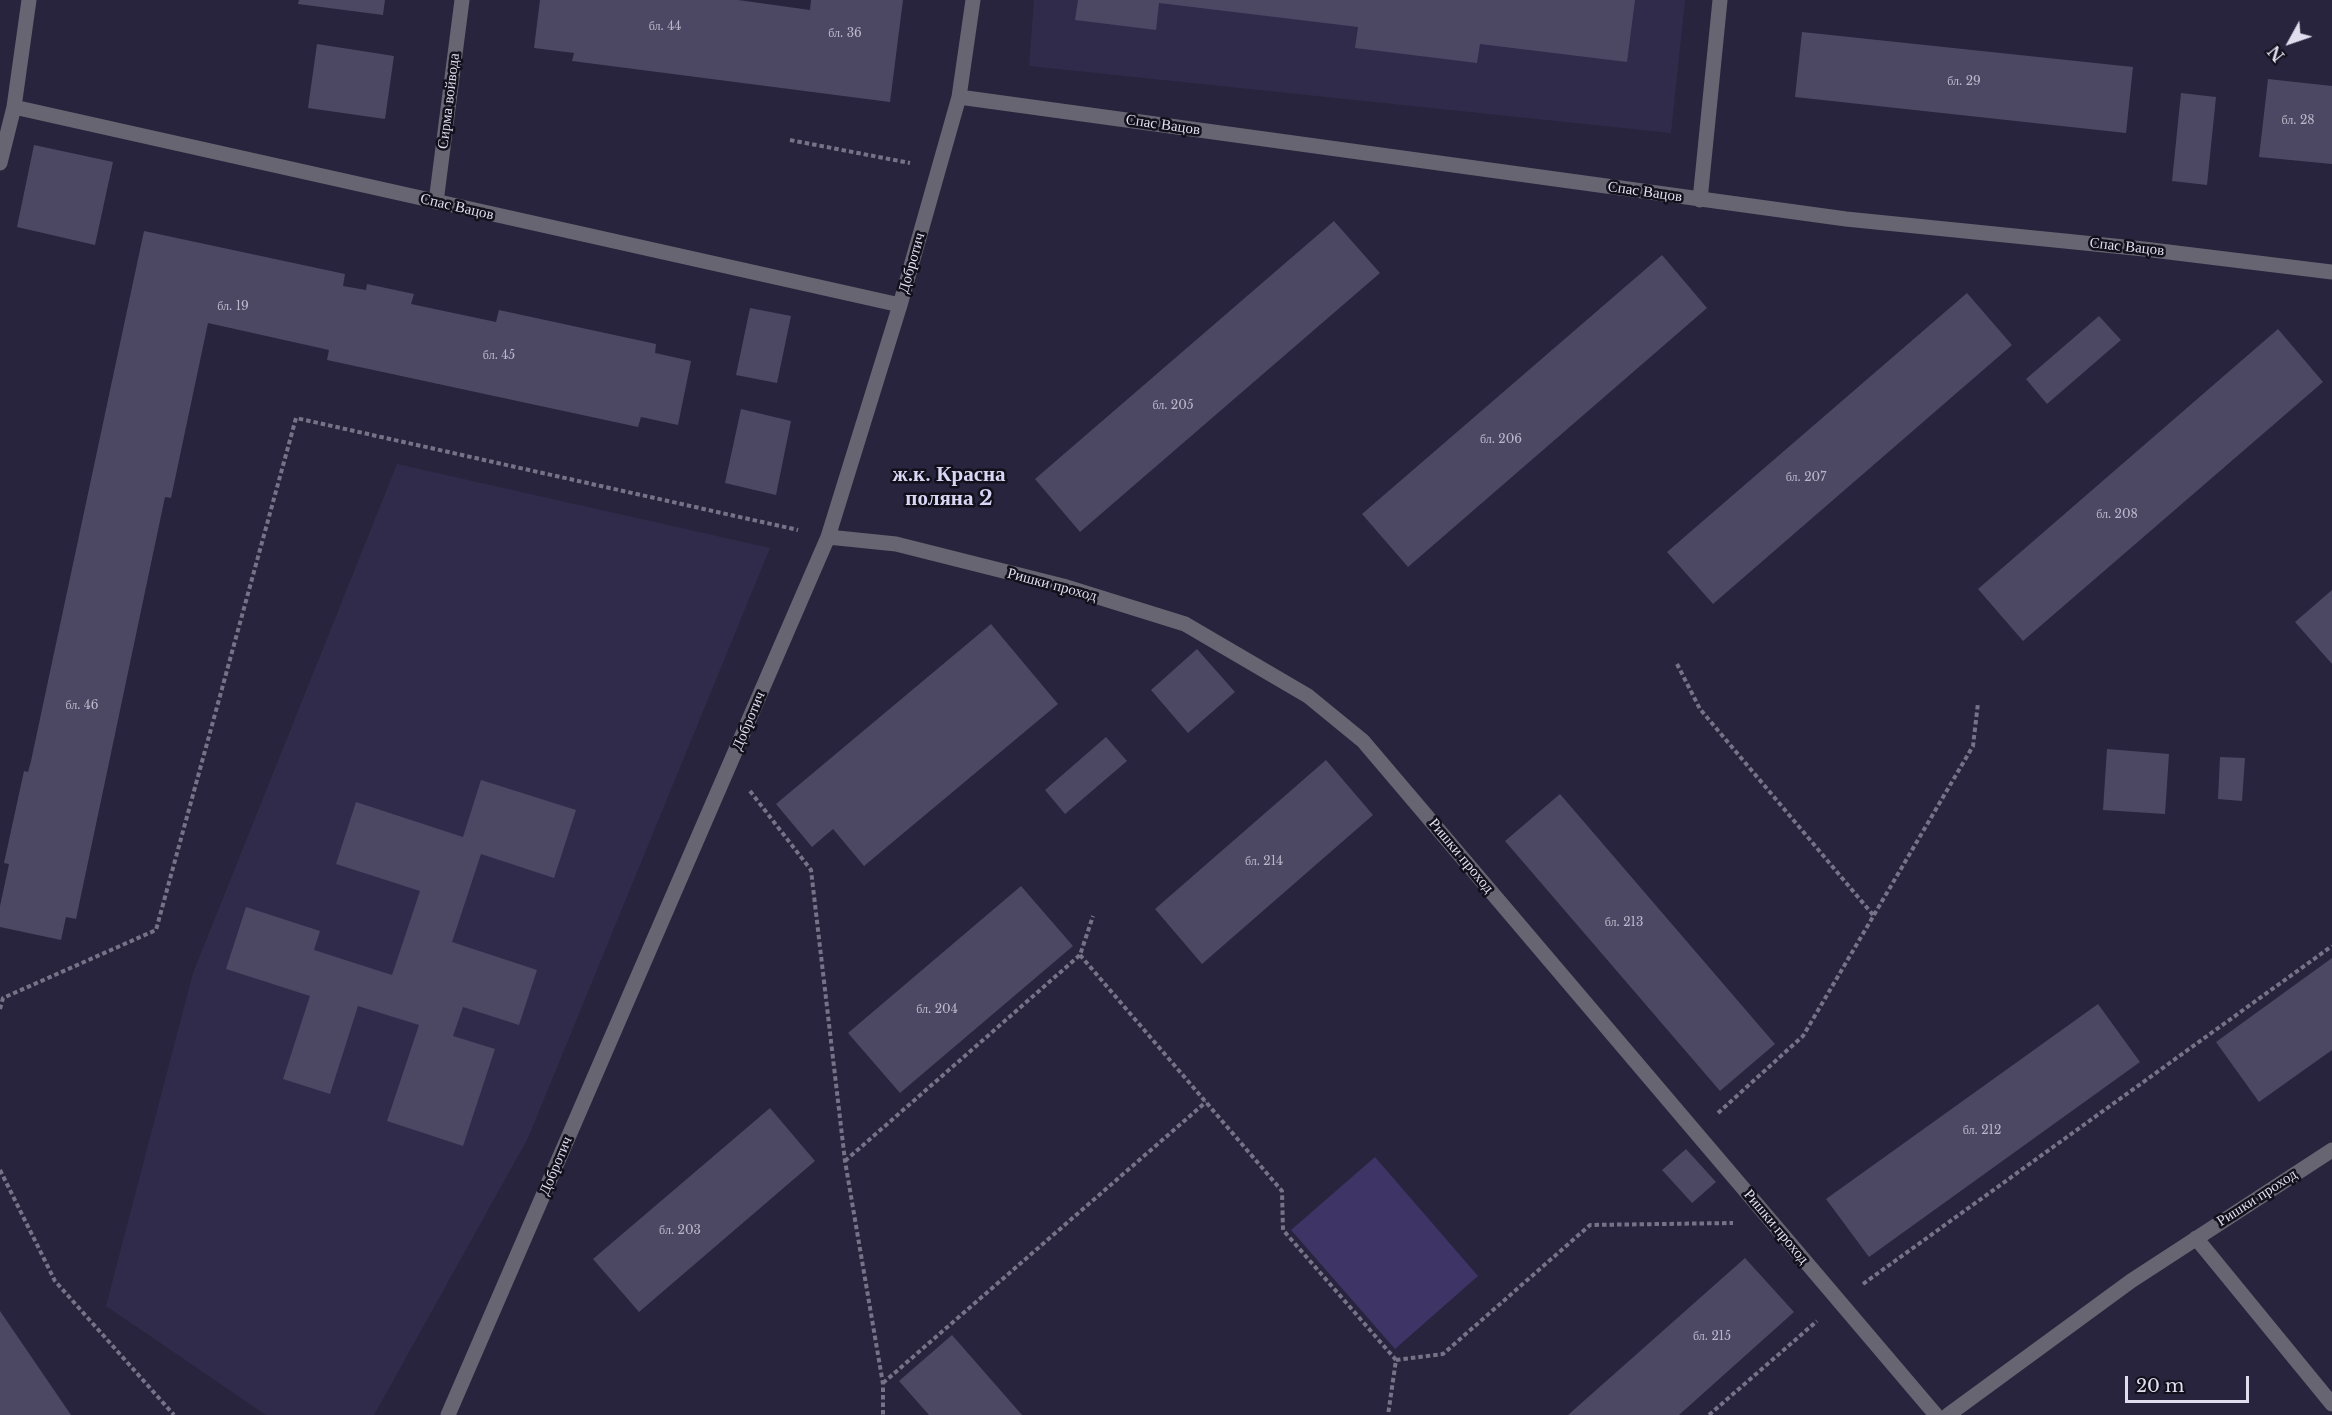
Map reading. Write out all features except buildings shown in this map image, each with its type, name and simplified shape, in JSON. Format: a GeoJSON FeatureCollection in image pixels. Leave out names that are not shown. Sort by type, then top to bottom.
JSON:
{"type":"FeatureCollection","features":[{"type":"Feature","properties":{"kind":"street"},"geometry":{"type":"LineString","coordinates":[[0,163],[14,107],[29,0]]}},
{"type":"Feature","properties":{"kind":"street","name":"Сирма войвода"},"geometry":{"type":"LineString","coordinates":[[436,202],[462,0]]}},
{"type":"Feature","properties":{"kind":"street","name":"Добротич"},"geometry":{"type":"LineString","coordinates":[[448,1415],[828,537],[900,305],[959,97],[973,0]]}},
{"type":"Feature","properties":{"kind":"street"},"geometry":{"type":"LineString","coordinates":[[1700,200],[1720,0]]}},
{"type":"Feature","properties":{"kind":"street","name":"Спас Вацов"},"geometry":{"type":"LineString","coordinates":[[959,97],[1846,219],[2144,249],[2332,272]]}},
{"type":"Feature","properties":{"kind":"street","name":"Спас Вацов"},"geometry":{"type":"LineString","coordinates":[[14,107],[900,305]]}},
{"type":"Feature","properties":{"kind":"street","name":"Ришки проход"},"geometry":{"type":"LineString","coordinates":[[828,537],[896,544],[1063,586],[1185,624],[1308,696],[1363,741],[1936,1415]]}},
{"type":"Feature","properties":{"kind":"street","name":"Ришки проход"},"geometry":{"type":"LineString","coordinates":[[1948,1415],[2131,1281],[2332,1150]]}},
{"type":"Feature","properties":{"kind":"street"},"geometry":{"type":"LineString","coordinates":[[2196,1238],[2332,1404]]}},
{"type":"Feature","properties":{"kind":"path"},"geometry":{"type":"LineString","coordinates":[[790,140],[939,168]]}},
{"type":"Feature","properties":{"kind":"path"},"geometry":{"type":"LineString","coordinates":[[0,1009],[3,998],[156,930],[296,418],[828,537]]}},
{"type":"Feature","properties":{"kind":"path"},"geometry":{"type":"LineString","coordinates":[[1677,664],[1700,709],[1874,916]]}},
{"type":"Feature","properties":{"kind":"path"},"geometry":{"type":"LineString","coordinates":[[1696,1133],[1803,1036],[1973,746],[1978,703]]}},
{"type":"Feature","properties":{"kind":"path"},"geometry":{"type":"LineString","coordinates":[[730,765],[811,870],[845,1161],[882,1384],[883,1415]]}},
{"type":"Feature","properties":{"kind":"path"},"geometry":{"type":"LineString","coordinates":[[845,1161],[1080,955],[1093,916]]}},
{"type":"Feature","properties":{"kind":"path"},"geometry":{"type":"LineString","coordinates":[[1709,1415],[1839,1301],[2332,946]]}},
{"type":"Feature","properties":{"kind":"path"},"geometry":{"type":"LineString","coordinates":[[1080,955],[1282,1191],[1283,1230],[1396,1360],[1388,1415]]}},
{"type":"Feature","properties":{"kind":"path"},"geometry":{"type":"LineString","coordinates":[[882,1384],[1206,1102]]}},
{"type":"Feature","properties":{"kind":"path"},"geometry":{"type":"LineString","coordinates":[[0,1170],[55,1281],[174,1415]]}},
{"type":"Feature","properties":{"kind":"path"},"geometry":{"type":"LineString","coordinates":[[1396,1360],[1443,1354],[1590,1225],[1772,1222]]}},
{"type":"Feature","properties":{"kind":"shaded area"},"geometry":{"type":"Polygon","coordinates":[[[1034,0],[1685,0],[1671,133],[1029,66],[1034,0]]]}},
{"type":"Feature","properties":{"kind":"shaded area"},"geometry":{"type":"Polygon","coordinates":[[[397,464],[770,548],[528,1138],[374,1415],[266,1415],[106,1306],[193,973],[397,464]]]}},
{"type":"Feature","properties":{"kind":"shaded area"},"geometry":{"type":"Polygon","coordinates":[[[1375,1157],[1478,1276],[1395,1349],[1291,1230],[1375,1157]]]}},
{"type":"Feature","properties":{"kind":"district","name":"ж.к. Красна поляна 2"},"geometry":{"type":"Point","coordinates":[949,487]}}]}
